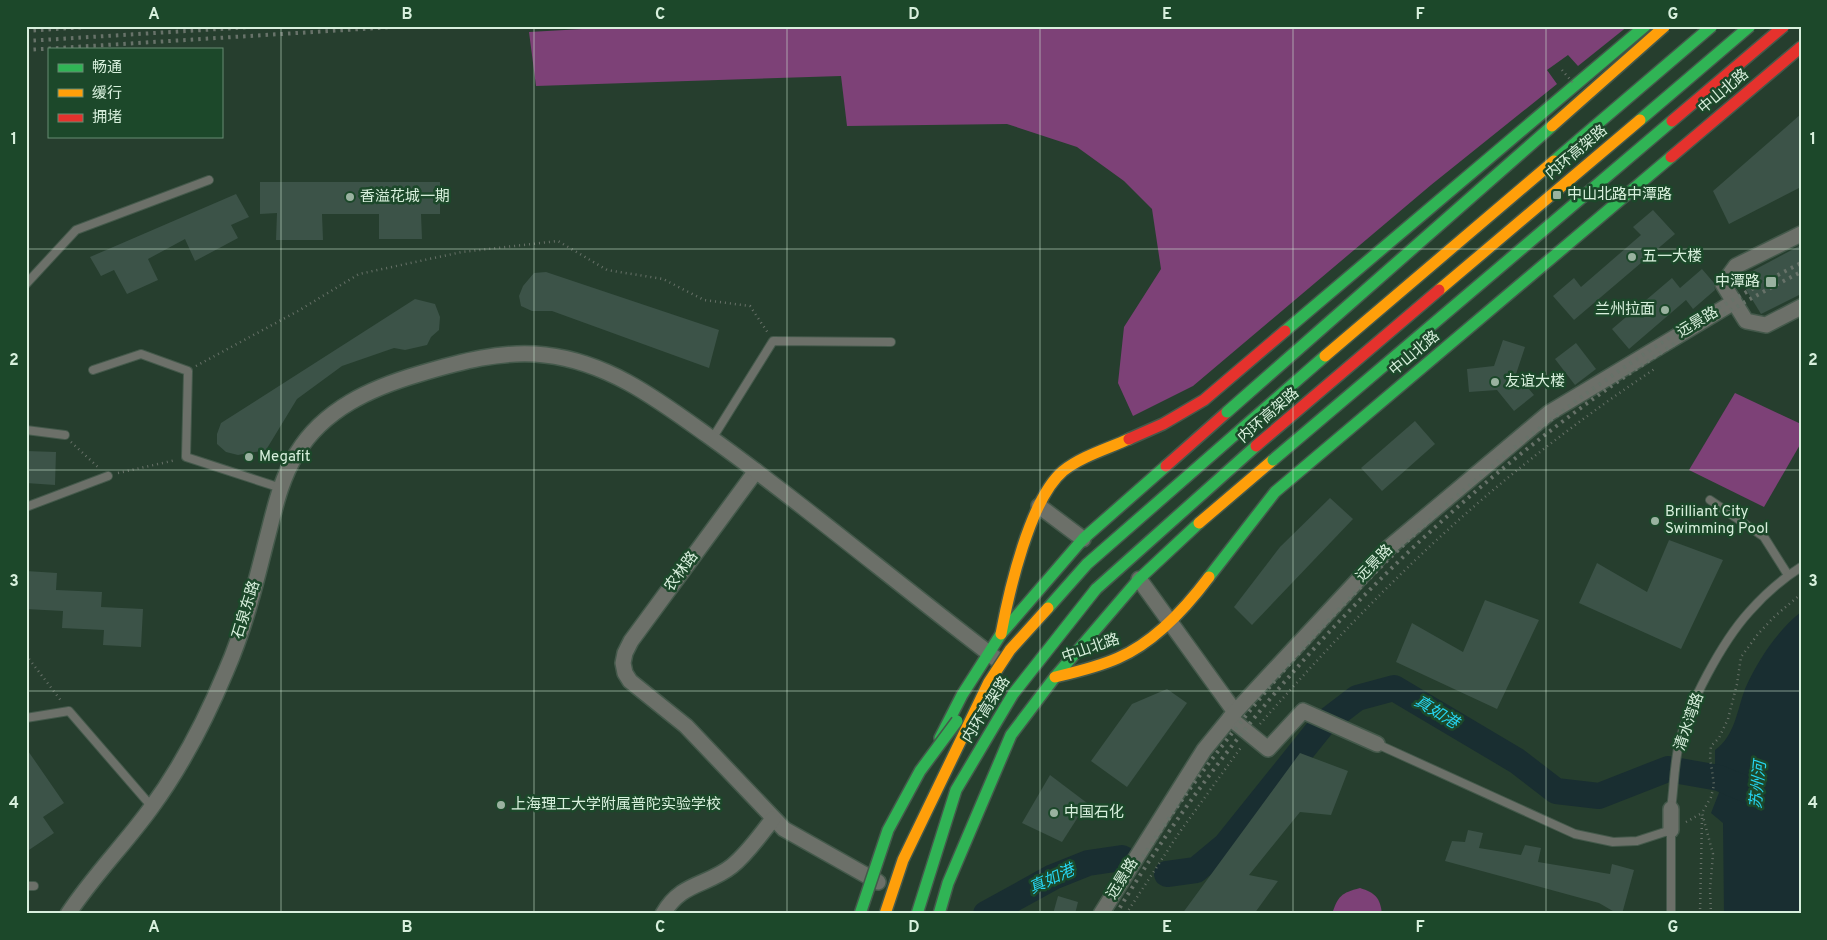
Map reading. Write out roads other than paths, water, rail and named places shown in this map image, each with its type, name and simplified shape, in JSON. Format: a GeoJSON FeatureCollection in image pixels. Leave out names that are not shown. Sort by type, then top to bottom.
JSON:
{"type":"FeatureCollection","features":[{"type":"Feature","properties":{"kind":"main road"},"geometry":{"type":"LineString","coordinates":[[1001,634],[1007,597],[1018,558],[1046,490],[1066,469],[1079,461],[1163,424],[1204,400],[1645,26]]}},
{"type":"Feature","properties":{"kind":"main road"},"geometry":{"type":"LineString","coordinates":[[907,818],[927,764],[962,695],[1001,634],[1083,539],[1665,26]]}},
{"type":"Feature","properties":{"kind":"main road","name":"内环高架路"},"geometry":{"type":"LineString","coordinates":[[885,914],[903,860],[989,682],[1010,650],[1087,564],[1241,428],[1712,26]]}},
{"type":"Feature","properties":{"kind":"main road","name":"内环高架路"},"geometry":{"type":"LineString","coordinates":[[917,914],[956,790],[1013,694],[1096,589],[1264,440],[1750,26]]}},
{"type":"Feature","properties":{"kind":"main road","name":"中山北路"},"geometry":{"type":"LineString","coordinates":[[939,914],[948,883],[1011,735],[1055,677],[1139,579],[1196,525],[1784,26]]}},
{"type":"Feature","properties":{"kind":"main road","name":"中山北路"},"geometry":{"type":"LineString","coordinates":[[1055,677],[1084,671],[1126,654],[1152,639],[1171,623],[1190,603],[1258,511],[1275,492],[1554,249],[1801,47]]}},
{"type":"Feature","properties":{"kind":"main road"},"geometry":{"type":"LineString","coordinates":[[860,914],[888,830],[920,771],[1010,650]]}},
{"type":"Feature","properties":{"kind":"main road"},"geometry":{"type":"LineString","coordinates":[[872,911],[897,846]]}},
{"type":"Feature","properties":{"kind":"street","name":"远景路"},"geometry":{"type":"LineString","coordinates":[[1801,234],[1736,266],[1723,284],[1746,321],[1766,325],[1801,308]]}},
{"type":"Feature","properties":{"kind":"street","name":"远景路"},"geometry":{"type":"LineString","coordinates":[[1101,914],[1204,750],[1232,715],[1386,550],[1549,413],[1734,302]]}},
{"type":"Feature","properties":{"kind":"street","name":"石泉东路"},"geometry":{"type":"LineString","coordinates":[[68,914],[152,807],[190,746],[227,669],[245,619],[281,488],[290,465],[299,449],[326,419],[342,407],[382,387],[459,362],[511,354],[546,355],[607,371],[629,382],[653,396],[712,439]]}},
{"type":"Feature","properties":{"kind":"street"},"geometry":{"type":"LineString","coordinates":[[712,439],[756,471],[1042,694]]}},
{"type":"Feature","properties":{"kind":"street","name":"农林路"},"geometry":{"type":"LineString","coordinates":[[756,471],[631,641],[625,653],[623,663],[625,673],[630,681],[686,726],[773,819],[797,837],[882,884]]}},
{"type":"Feature","properties":{"kind":"street"},"geometry":{"type":"LineString","coordinates":[[1039,506],[1083,539]]}},
{"type":"Feature","properties":{"kind":"street"},"geometry":{"type":"LineString","coordinates":[[1139,579],[1171,623],[1232,715],[1251,735],[1268,748],[1303,711],[1377,744]]}},
{"type":"Feature","properties":{"kind":"street","name":"清水湾路"},"geometry":{"type":"LineString","coordinates":[[1671,809],[1671,830]]}},
{"type":"Feature","properties":{"kind":"street"},"geometry":{"type":"LineString","coordinates":[[662,914],[680,893],[733,866],[773,819]]}},
{"type":"Feature","properties":{"kind":"lane"},"geometry":{"type":"LineString","coordinates":[[1524,128],[1543,152]]}},
{"type":"Feature","properties":{"kind":"lane"},"geometry":{"type":"LineString","coordinates":[[1502,148],[1519,168]]}},
{"type":"Feature","properties":{"kind":"lane"},"geometry":{"type":"LineString","coordinates":[[1549,160],[1555,167]]}},
{"type":"Feature","properties":{"kind":"lane"},"geometry":{"type":"LineString","coordinates":[[1484,162],[1498,180]]}},
{"type":"Feature","properties":{"kind":"lane"},"geometry":{"type":"LineString","coordinates":[[1561,175],[1585,206]]}},
{"type":"Feature","properties":{"kind":"lane"},"geometry":{"type":"LineString","coordinates":[[1524,176],[1536,190]]}},
{"type":"Feature","properties":{"kind":"lane"},"geometry":{"type":"LineString","coordinates":[[26,284],[76,230],[209,180]]}},
{"type":"Feature","properties":{"kind":"lane"},"geometry":{"type":"LineString","coordinates":[[1461,182],[1524,255]]}},
{"type":"Feature","properties":{"kind":"lane"},"geometry":{"type":"LineString","coordinates":[[1509,193],[1515,201]]}},
{"type":"Feature","properties":{"kind":"lane"},"geometry":{"type":"LineString","coordinates":[[1542,196],[1563,224]]}},
{"type":"Feature","properties":{"kind":"lane"},"geometry":{"type":"LineString","coordinates":[[1521,208],[1545,238]]}},
{"type":"Feature","properties":{"kind":"lane"},"geometry":{"type":"LineString","coordinates":[[712,439],[773,341],[891,342]]}},
{"type":"Feature","properties":{"kind":"lane"},"geometry":{"type":"LineString","coordinates":[[93,370],[141,354],[188,371],[186,458],[281,488]]}},
{"type":"Feature","properties":{"kind":"lane"},"geometry":{"type":"LineString","coordinates":[[26,430],[65,435]]}},
{"type":"Feature","properties":{"kind":"lane"},"geometry":{"type":"LineString","coordinates":[[26,507],[108,476]]}},
{"type":"Feature","properties":{"kind":"lane"},"geometry":{"type":"LineString","coordinates":[[1710,500],[1764,537],[1788,576]]}},
{"type":"Feature","properties":{"kind":"lane","name":"清水湾路"},"geometry":{"type":"LineString","coordinates":[[1671,809],[1679,744],[1692,704],[1718,655],[1748,612],[1801,566]]}},
{"type":"Feature","properties":{"kind":"lane"},"geometry":{"type":"LineString","coordinates":[[26,718],[69,711],[152,807]]}},
{"type":"Feature","properties":{"kind":"lane"},"geometry":{"type":"LineString","coordinates":[[1377,744],[1575,834],[1613,842],[1629,842],[1671,830]]}},
{"type":"Feature","properties":{"kind":"lane","name":"清水湾路"},"geometry":{"type":"LineString","coordinates":[[1671,830],[1671,914]]}},
{"type":"Feature","properties":{"kind":"water","name":"苏州河"},"geometry":{"type":"Polygon","coordinates":[[[1801,612],[1801,914],[1724,914],[1723,823],[1711,813],[1720,790],[1715,764],[1715,750],[1727,738],[1731,730],[1745,689],[1755,668],[1776,637],[1801,612]]]}},
{"type":"Feature","properties":{"kind":"waterway","name":"真如港"},"geometry":{"type":"LineString","coordinates":[[1167,874],[1196,870],[1226,845],[1323,724],[1357,698],[1394,688],[1517,761],[1556,791],[1599,796],[1668,769],[1719,778],[1752,792]]}},
{"type":"Feature","properties":{"kind":"waterway","name":"真如港"},"geometry":{"type":"LineString","coordinates":[[986,914],[1053,877],[1088,863],[1122,858]]}},
{"type":"Feature","properties":{"kind":"railway"},"geometry":{"type":"LineString","coordinates":[[26,31],[102,26]]}},
{"type":"Feature","properties":{"kind":"railway"},"geometry":{"type":"LineString","coordinates":[[26,41],[267,26]]}},
{"type":"Feature","properties":{"kind":"railway"},"geometry":{"type":"LineString","coordinates":[[58,48],[409,26]]}},
{"type":"Feature","properties":{"kind":"railway"},"geometry":{"type":"LineString","coordinates":[[26,50],[48,49]]}},
{"type":"Feature","properties":{"kind":"railway"},"geometry":{"type":"LineString","coordinates":[[1107,914],[1173,813],[1245,717],[1324,626],[1409,540],[1499,461],[1595,388],[1696,322],[1801,263]]}},
{"type":"Feature","properties":{"kind":"railway"},"geometry":{"type":"LineString","coordinates":[[1116,914],[1180,816],[1251,722],[1330,631],[1415,546],[1505,467],[1600,394],[1699,329],[1801,272]]}},
{"type":"Feature","properties":{"kind":"place","name":"中山北路中潭路"},"geometry":{"type":"Point","coordinates":[1557,195]}},
{"type":"Feature","properties":{"kind":"place","name":"香溢花城一期"},"geometry":{"type":"Point","coordinates":[350,197]}},
{"type":"Feature","properties":{"kind":"place","name":"五一大楼"},"geometry":{"type":"Point","coordinates":[1632,257]}},
{"type":"Feature","properties":{"kind":"place","name":"中潭路"},"geometry":{"type":"Point","coordinates":[1771,282]}},
{"type":"Feature","properties":{"kind":"place","name":"兰州拉面"},"geometry":{"type":"Point","coordinates":[1665,310]}},
{"type":"Feature","properties":{"kind":"place","name":"友谊大楼"},"geometry":{"type":"Point","coordinates":[1495,382]}},
{"type":"Feature","properties":{"kind":"place","name":"Megafit"},"geometry":{"type":"Point","coordinates":[249,457]}},
{"type":"Feature","properties":{"kind":"place","name":"Brilliant City Swimming Pool"},"geometry":{"type":"Point","coordinates":[1655,521]}},
{"type":"Feature","properties":{"kind":"place","name":"上海理工大学附属普陀实验学校"},"geometry":{"type":"Point","coordinates":[501,805]}},
{"type":"Feature","properties":{"kind":"place","name":"中国石化"},"geometry":{"type":"Point","coordinates":[1054,813]}}]}
